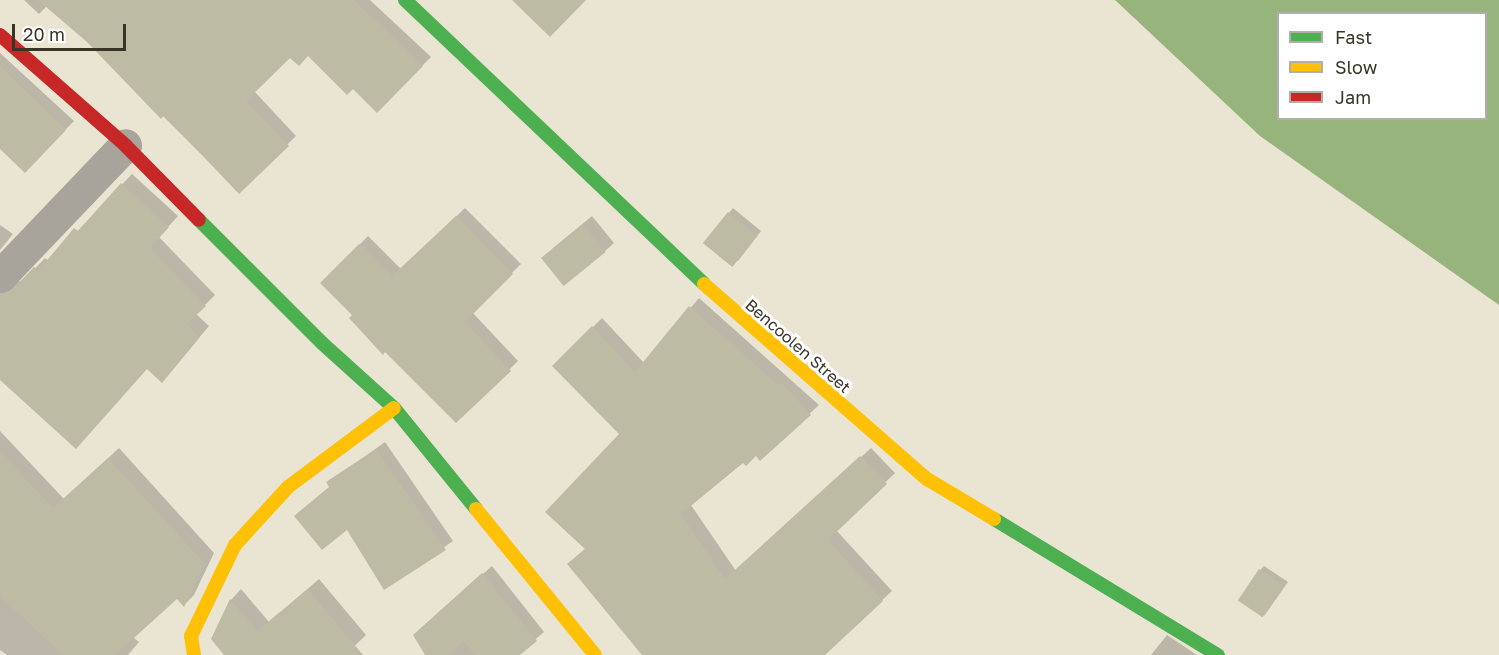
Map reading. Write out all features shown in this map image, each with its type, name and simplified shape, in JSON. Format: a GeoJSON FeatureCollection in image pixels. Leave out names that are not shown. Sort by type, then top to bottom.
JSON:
{"type":"FeatureCollection","features":[{"type":"Feature","properties":{"kind":"street","name":"Bencoolen Street"},"geometry":{"type":"LineString","coordinates":[[405,0],[746,324],[927,479],[1218,655]]}},
{"type":"Feature","properties":{"kind":"street"},"geometry":{"type":"LineString","coordinates":[[0,35],[124,145],[322,343],[394,408],[595,655]]}},
{"type":"Feature","properties":{"kind":"street"},"geometry":{"type":"LineString","coordinates":[[0,276],[124,145]]}},
{"type":"Feature","properties":{"kind":"street"},"geometry":{"type":"LineString","coordinates":[[194,655],[191,636],[235,545],[288,487],[394,408]]}},
{"type":"Feature","properties":{"kind":"shaded area"},"geometry":{"type":"Polygon","coordinates":[[[1115,0],[1499,0],[1499,305],[1260,136],[1115,0]]]}},
{"type":"Feature","properties":{"kind":"building"},"geometry":{"type":"Polygon","coordinates":[[[38,0],[354,0],[423,66],[377,113],[353,89],[347,95],[308,56],[299,66],[290,58],[246,101],[289,146],[239,194],[164,115],[161,119],[87,42],[38,0]]]}},
{"type":"Feature","properties":{"kind":"building"},"geometry":{"type":"Polygon","coordinates":[[[512,0],[586,0],[550,37],[512,0]]]}},
{"type":"Feature","properties":{"kind":"building"},"geometry":{"type":"Polygon","coordinates":[[[0,66],[66,130],[25,173],[0,149],[0,66]]]}},
{"type":"Feature","properties":{"kind":"building"},"geometry":{"type":"Polygon","coordinates":[[[121,183],[169,227],[150,248],[206,306],[187,324],[200,337],[162,383],[147,369],[76,449],[0,380],[0,294],[13,289],[34,267],[39,270],[74,228],[78,231],[121,183]]]}},
{"type":"Feature","properties":{"kind":"building"},"geometry":{"type":"Polygon","coordinates":[[[728,212],[758,236],[732,267],[703,243],[728,212]]]}},
{"type":"Feature","properties":{"kind":"building"},"geometry":{"type":"Polygon","coordinates":[[[456,216],[513,274],[465,322],[511,371],[456,423],[385,352],[383,355],[349,318],[352,315],[320,283],[359,244],[392,276],[456,216]]]}},
{"type":"Feature","properties":{"kind":"building"},"geometry":{"type":"Polygon","coordinates":[[[583,224],[606,252],[564,286],[541,258],[583,224]]]}},
{"type":"Feature","properties":{"kind":"building"},"geometry":{"type":"Polygon","coordinates":[[[689,306],[778,385],[781,382],[811,415],[760,461],[756,456],[746,466],[743,463],[681,514],[725,579],[860,456],[887,484],[828,540],[883,601],[825,655],[642,655],[567,564],[585,549],[545,512],[619,434],[552,366],[592,326],[635,372],[689,306]]]}},
{"type":"Feature","properties":{"kind":"building"},"geometry":{"type":"Polygon","coordinates":[[[376,449],[446,550],[384,590],[347,530],[322,550],[294,516],[329,487],[326,482],[376,449]]]}},
{"type":"Feature","properties":{"kind":"building"},"geometry":{"type":"Polygon","coordinates":[[[0,452],[53,508],[108,458],[205,564],[184,607],[177,599],[115,655],[63,655],[0,596],[0,452]]]}},
{"type":"Feature","properties":{"kind":"building"},"geometry":{"type":"Polygon","coordinates":[[[1259,569],[1284,586],[1263,617],[1238,601],[1259,569]]]}},
{"type":"Feature","properties":{"kind":"building"},"geometry":{"type":"Polygon","coordinates":[[[482,573],[537,641],[520,655],[475,655],[464,641],[449,655],[425,655],[413,635],[482,573]]]}},
{"type":"Feature","properties":{"kind":"building"},"geometry":{"type":"Polygon","coordinates":[[[308,589],[363,655],[224,655],[211,639],[230,599],[257,631],[308,589]]]}},
{"type":"Feature","properties":{"kind":"traffic: fast"},"geometry":{"type":"LineString","coordinates":[[405,0],[704,284]]}},
{"type":"Feature","properties":{"kind":"traffic: fast"},"geometry":{"type":"LineString","coordinates":[[199,220],[322,343],[394,408],[476,509]]}},
{"type":"Feature","properties":{"kind":"traffic: fast"},"geometry":{"type":"LineString","coordinates":[[994,519],[1218,655]]}},
{"type":"Feature","properties":{"kind":"traffic: slow"},"geometry":{"type":"LineString","coordinates":[[704,284],[927,479],[994,519]]}},
{"type":"Feature","properties":{"kind":"traffic: slow"},"geometry":{"type":"LineString","coordinates":[[194,655],[191,636],[235,545],[288,487],[394,408]]}},
{"type":"Feature","properties":{"kind":"traffic: slow"},"geometry":{"type":"LineString","coordinates":[[476,509],[595,655]]}},
{"type":"Feature","properties":{"kind":"traffic: jam"},"geometry":{"type":"LineString","coordinates":[[0,35],[125,145],[199,220]]}}]}
